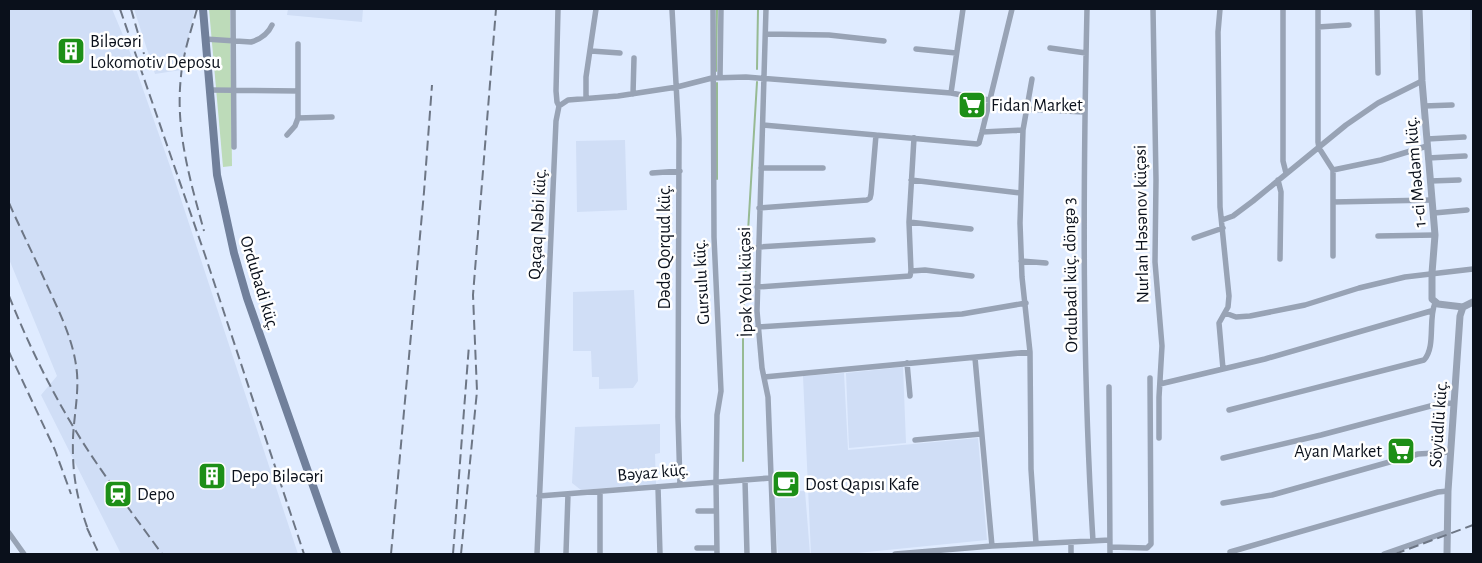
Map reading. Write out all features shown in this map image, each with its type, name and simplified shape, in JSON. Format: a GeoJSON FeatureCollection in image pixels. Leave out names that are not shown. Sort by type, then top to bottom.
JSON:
{"type":"FeatureCollection","features":[{"type":"Feature","properties":{"kind":"main road","name":"Ordubadi küç."},"geometry":{"type":"LineString","coordinates":[[203,9],[217,175],[236,264],[337,554]]}},
{"type":"Feature","properties":{"kind":"street"},"geometry":{"type":"LineString","coordinates":[[233,9],[232,91],[234,147]]}},
{"type":"Feature","properties":{"kind":"street","name":"Qaçaq Nəbi küç."},"geometry":{"type":"LineString","coordinates":[[537,554],[556,121],[559,106],[556,91],[558,9]]}},
{"type":"Feature","properties":{"kind":"street"},"geometry":{"type":"LineString","coordinates":[[586,98],[586,77],[596,9]]}},
{"type":"Feature","properties":{"kind":"street","name":"Dədə Qorqud küç."},"geometry":{"type":"LineString","coordinates":[[672,9],[680,171],[678,425],[680,485]]}},
{"type":"Feature","properties":{"kind":"street","name":"Gursulu küç."},"geometry":{"type":"LineString","coordinates":[[713,9],[714,238],[721,391],[717,415],[717,551]]}},
{"type":"Feature","properties":{"kind":"street"},"geometry":{"type":"LineString","coordinates":[[720,9],[720,77]]}},
{"type":"Feature","properties":{"kind":"street","name":"İpək Yolu küçəsi"},"geometry":{"type":"LineString","coordinates":[[766,9],[757,287],[758,327],[768,397],[774,554]]}},
{"type":"Feature","properties":{"kind":"street"},"geometry":{"type":"LineString","coordinates":[[951,93],[963,9]]}},
{"type":"Feature","properties":{"kind":"street"},"geometry":{"type":"LineString","coordinates":[[763,125],[974,145],[979,143],[1012,9]]}},
{"type":"Feature","properties":{"kind":"street","name":"Ordubadi küç. döngə 3"},"geometry":{"type":"LineString","coordinates":[[1087,9],[1084,112],[1084,321],[1093,541]]}},
{"type":"Feature","properties":{"kind":"street","name":"Nurlan Həsənov küçəsi"},"geometry":{"type":"LineString","coordinates":[[1153,9],[1156,180],[1155,262],[1162,346],[1159,438]]}},
{"type":"Feature","properties":{"kind":"street"},"geometry":{"type":"LineString","coordinates":[[1220,9],[1218,57],[1220,207],[1229,296],[1228,307],[1219,323],[1223,369]]}},
{"type":"Feature","properties":{"kind":"street"},"geometry":{"type":"LineString","coordinates":[[1283,9],[1283,161],[1286,173]]}},
{"type":"Feature","properties":{"kind":"street"},"geometry":{"type":"LineString","coordinates":[[1318,9],[1318,134],[1319,148],[1333,170],[1333,256]]}},
{"type":"Feature","properties":{"kind":"street"},"geometry":{"type":"LineString","coordinates":[[1377,9],[1378,73]]}},
{"type":"Feature","properties":{"kind":"street","name":"1-ci Mədəm küç."},"geometry":{"type":"LineString","coordinates":[[1419,9],[1422,81],[1436,235],[1432,273],[1432,292],[1435,303]]}},
{"type":"Feature","properties":{"kind":"street"},"geometry":{"type":"LineString","coordinates":[[205,39],[233,42],[257,40],[266,34],[272,25]]}},
{"type":"Feature","properties":{"kind":"street"},"geometry":{"type":"LineString","coordinates":[[1318,27],[1349,26]]}},
{"type":"Feature","properties":{"kind":"street"},"geometry":{"type":"LineString","coordinates":[[766,34],[829,35],[884,41]]}},
{"type":"Feature","properties":{"kind":"street"},"geometry":{"type":"LineString","coordinates":[[287,135],[295,126],[298,118],[298,44]]}},
{"type":"Feature","properties":{"kind":"street"},"geometry":{"type":"LineString","coordinates":[[1050,48],[1086,53]]}},
{"type":"Feature","properties":{"kind":"street"},"geometry":{"type":"LineString","coordinates":[[916,49],[956,53]]}},
{"type":"Feature","properties":{"kind":"street"},"geometry":{"type":"LineString","coordinates":[[591,51],[620,54]]}},
{"type":"Feature","properties":{"kind":"street"},"geometry":{"type":"LineString","coordinates":[[633,94],[634,58]]}},
{"type":"Feature","properties":{"kind":"street"},"geometry":{"type":"LineString","coordinates":[[559,106],[568,100],[677,88],[720,77],[764,78],[951,93],[990,100]]}},
{"type":"Feature","properties":{"kind":"street"},"geometry":{"type":"LineString","coordinates":[[1032,79],[1025,109],[1023,130],[1021,261],[1030,352],[1031,469],[1036,543]]}},
{"type":"Feature","properties":{"kind":"street"},"geometry":{"type":"LineString","coordinates":[[1222,220],[1242,210],[1346,125],[1378,103],[1422,81]]}},
{"type":"Feature","properties":{"kind":"street"},"geometry":{"type":"LineString","coordinates":[[210,90],[298,91]]}},
{"type":"Feature","properties":{"kind":"street"},"geometry":{"type":"LineString","coordinates":[[1424,106],[1452,105]]}},
{"type":"Feature","properties":{"kind":"street"},"geometry":{"type":"LineString","coordinates":[[1025,109],[1084,112]]}},
{"type":"Feature","properties":{"kind":"street"},"geometry":{"type":"LineString","coordinates":[[298,118],[332,117]]}},
{"type":"Feature","properties":{"kind":"street"},"geometry":{"type":"LineString","coordinates":[[982,132],[1023,130]]}},
{"type":"Feature","properties":{"kind":"street"},"geometry":{"type":"LineString","coordinates":[[759,208],[867,200],[871,194],[876,135]]}},
{"type":"Feature","properties":{"kind":"street"},"geometry":{"type":"LineString","coordinates":[[1333,170],[1381,160],[1427,143],[1464,137]]}},
{"type":"Feature","properties":{"kind":"street"},"geometry":{"type":"LineString","coordinates":[[757,287],[907,277],[911,274],[909,222],[914,138]]}},
{"type":"Feature","properties":{"kind":"street"},"geometry":{"type":"LineString","coordinates":[[1428,158],[1465,156]]}},
{"type":"Feature","properties":{"kind":"street"},"geometry":{"type":"LineString","coordinates":[[761,168],[823,168]]}},
{"type":"Feature","properties":{"kind":"street"},"geometry":{"type":"LineString","coordinates":[[652,173],[680,171]]}},
{"type":"Feature","properties":{"kind":"street"},"geometry":{"type":"LineString","coordinates":[[911,180],[1021,193]]}},
{"type":"Feature","properties":{"kind":"street"},"geometry":{"type":"LineString","coordinates":[[1278,180],[1281,192],[1280,259]]}},
{"type":"Feature","properties":{"kind":"street"},"geometry":{"type":"LineString","coordinates":[[1430,181],[1459,180]]}},
{"type":"Feature","properties":{"kind":"street"},"geometry":{"type":"LineString","coordinates":[[1333,202],[1432,200]]}},
{"type":"Feature","properties":{"kind":"street"},"geometry":{"type":"LineString","coordinates":[[1434,213],[1467,210]]}},
{"type":"Feature","properties":{"kind":"street"},"geometry":{"type":"LineString","coordinates":[[909,222],[971,229]]}},
{"type":"Feature","properties":{"kind":"street"},"geometry":{"type":"LineString","coordinates":[[1194,238],[1223,228]]}},
{"type":"Feature","properties":{"kind":"street"},"geometry":{"type":"LineString","coordinates":[[1378,236],[1436,235]]}},
{"type":"Feature","properties":{"kind":"street"},"geometry":{"type":"LineString","coordinates":[[758,247],[873,240]]}},
{"type":"Feature","properties":{"kind":"street"},"geometry":{"type":"LineString","coordinates":[[1021,261],[1046,263]]}},
{"type":"Feature","properties":{"kind":"street"},"geometry":{"type":"LineString","coordinates":[[1225,313],[1236,317],[1250,316],[1305,305],[1359,288],[1405,277],[1473,269]]}},
{"type":"Feature","properties":{"kind":"street"},"geometry":{"type":"LineString","coordinates":[[911,271],[926,270],[972,276]]}},
{"type":"Feature","properties":{"kind":"street"},"geometry":{"type":"LineString","coordinates":[[1229,410],[1424,360],[1428,356],[1430,347],[1432,311],[1435,303],[1463,307],[1473,302]]}},
{"type":"Feature","properties":{"kind":"street"},"geometry":{"type":"LineString","coordinates":[[758,327],[962,314],[1026,304]]}},
{"type":"Feature","properties":{"kind":"street","name":"Söyüdlü küç."},"geometry":{"type":"LineString","coordinates":[[1447,554],[1448,492],[1460,316],[1463,307]]}},
{"type":"Feature","properties":{"kind":"street"},"geometry":{"type":"LineString","coordinates":[[1160,384],[1223,369],[1398,322],[1432,311]]}},
{"type":"Feature","properties":{"kind":"street"},"geometry":{"type":"LineString","coordinates":[[764,377],[1030,352]]}},
{"type":"Feature","properties":{"kind":"street"},"geometry":{"type":"LineString","coordinates":[[975,358],[992,546]]}},
{"type":"Feature","properties":{"kind":"street"},"geometry":{"type":"LineString","coordinates":[[907,363],[910,396]]}},
{"type":"Feature","properties":{"kind":"street"},"geometry":{"type":"LineString","coordinates":[[1110,547],[1147,548],[1151,544],[1150,378]]}},
{"type":"Feature","properties":{"kind":"street"},"geometry":{"type":"LineString","coordinates":[[1109,387],[1110,554]]}},
{"type":"Feature","properties":{"kind":"street"},"geometry":{"type":"LineString","coordinates":[[1222,458],[1321,435],[1438,404],[1454,403]]}},
{"type":"Feature","properties":{"kind":"street"},"geometry":{"type":"LineString","coordinates":[[915,440],[981,434]]}},
{"type":"Feature","properties":{"kind":"street"},"geometry":{"type":"LineString","coordinates":[[1223,503],[1272,495],[1409,456],[1438,451],[1451,452]]}},
{"type":"Feature","properties":{"kind":"street","name":"Bəyaz küç."},"geometry":{"type":"LineString","coordinates":[[539,496],[770,478]]}},
{"type":"Feature","properties":{"kind":"street"},"geometry":{"type":"LineString","coordinates":[[744,480],[748,554]]}},
{"type":"Feature","properties":{"kind":"street"},"geometry":{"type":"LineString","coordinates":[[658,487],[660,554]]}},
{"type":"Feature","properties":{"kind":"street"},"geometry":{"type":"LineString","coordinates":[[600,492],[600,554]]}},
{"type":"Feature","properties":{"kind":"street"},"geometry":{"type":"LineString","coordinates":[[1230,552],[1438,492],[1448,492]]}},
{"type":"Feature","properties":{"kind":"street"},"geometry":{"type":"LineString","coordinates":[[566,553],[568,494]]}},
{"type":"Feature","properties":{"kind":"street"},"geometry":{"type":"LineString","coordinates":[[698,511],[716,511]]}},
{"type":"Feature","properties":{"kind":"street"},"geometry":{"type":"LineString","coordinates":[[1384,554],[1447,532]]}},
{"type":"Feature","properties":{"kind":"street"},"geometry":{"type":"LineString","coordinates":[[9,533],[24,554]]}},
{"type":"Feature","properties":{"kind":"street"},"geometry":{"type":"LineString","coordinates":[[895,554],[1036,543],[1110,540]]}},
{"type":"Feature","properties":{"kind":"street"},"geometry":{"type":"LineString","coordinates":[[1071,542],[1071,554]]}},
{"type":"Feature","properties":{"kind":"street"},"geometry":{"type":"LineString","coordinates":[[697,548],[717,551]]}},
{"type":"Feature","properties":{"kind":"shaded area"},"geometry":{"type":"Polygon","coordinates":[[[9,9],[112,9],[130,52],[171,169],[298,554],[121,554],[41,395],[57,376],[9,259],[9,9]]]}},
{"type":"Feature","properties":{"kind":"shaded area"},"geometry":{"type":"Polygon","coordinates":[[[134,9],[195,9],[181,70],[155,74],[134,9]]]}},
{"type":"Feature","properties":{"kind":"shaded area"},"geometry":{"type":"Polygon","coordinates":[[[288,9],[363,9],[362,22],[287,15],[288,9]]]}},
{"type":"Feature","properties":{"kind":"shaded area"},"geometry":{"type":"Polygon","coordinates":[[[1470,9],[1473,9],[1473,172],[1470,43],[1470,9]]]}},
{"type":"Feature","properties":{"kind":"shaded area"},"geometry":{"type":"Polygon","coordinates":[[[625,140],[627,210],[577,212],[576,141],[625,140]]]}},
{"type":"Feature","properties":{"kind":"shaded area"},"geometry":{"type":"Polygon","coordinates":[[[634,290],[638,381],[633,388],[599,389],[599,377],[592,377],[591,351],[573,351],[573,292],[634,290]]]}},
{"type":"Feature","properties":{"kind":"shaded area"},"geometry":{"type":"Polygon","coordinates":[[[903,367],[906,443],[849,448],[846,373],[903,367]]]}},
{"type":"Feature","properties":{"kind":"shaded area"},"geometry":{"type":"Polygon","coordinates":[[[844,373],[848,450],[978,438],[987,540],[847,554],[811,554],[803,376],[844,373]]]}},
{"type":"Feature","properties":{"kind":"shaded area"},"geometry":{"type":"Polygon","coordinates":[[[660,424],[660,453],[655,454],[656,484],[581,490],[572,483],[575,427],[660,424]]]}},
{"type":"Feature","properties":{"kind":"shaded area"},"geometry":{"type":"Polygon","coordinates":[[[805,491],[810,554],[778,554],[773,492],[805,491]]]}},
{"type":"Feature","properties":{"kind":"green space"},"geometry":{"type":"Polygon","coordinates":[[[209,9],[230,9],[232,166],[223,167],[209,9]]]}},
{"type":"Feature","properties":{"kind":"waterway"},"geometry":{"type":"LineString","coordinates":[[716,71],[717,9]]}},
{"type":"Feature","properties":{"kind":"waterway"},"geometry":{"type":"LineString","coordinates":[[757,69],[758,9]]}},
{"type":"Feature","properties":{"kind":"waterway"},"geometry":{"type":"LineString","coordinates":[[743,461],[743,315],[757,82]]}},
{"type":"Feature","properties":{"kind":"waterway"},"geometry":{"type":"LineString","coordinates":[[717,83],[717,179]]}},
{"type":"Feature","properties":{"kind":"railway"},"geometry":{"type":"LineString","coordinates":[[120,9],[205,255],[304,554]]}},
{"type":"Feature","properties":{"kind":"railway"},"geometry":{"type":"LineString","coordinates":[[131,9],[144,54]]}},
{"type":"Feature","properties":{"kind":"railway"},"geometry":{"type":"LineString","coordinates":[[197,9],[182,68],[180,116],[185,155],[204,231]]}},
{"type":"Feature","properties":{"kind":"railway"},"geometry":{"type":"LineString","coordinates":[[461,554],[477,391],[473,295],[496,9]]}},
{"type":"Feature","properties":{"kind":"railway"},"geometry":{"type":"LineString","coordinates":[[391,554],[432,85]]}},
{"type":"Feature","properties":{"kind":"railway"},"geometry":{"type":"LineString","coordinates":[[9,203],[60,313],[74,355],[77,383],[73,464],[79,499],[90,535]]}},
{"type":"Feature","properties":{"kind":"railway"},"geometry":{"type":"LineString","coordinates":[[9,296],[26,337],[67,417],[100,468],[162,554]]}},
{"type":"Feature","properties":{"kind":"railway"},"geometry":{"type":"LineString","coordinates":[[453,554],[469,345]]}},
{"type":"Feature","properties":{"kind":"railway"},"geometry":{"type":"LineString","coordinates":[[9,352],[55,450],[71,494]]}},
{"type":"Feature","properties":{"kind":"railway"},"geometry":{"type":"LineString","coordinates":[[1395,554],[1473,525]]}},
{"type":"Feature","properties":{"kind":"railway"},"geometry":{"type":"LineString","coordinates":[[87,528],[99,554]]}},
{"type":"Feature","properties":{"kind":"place","name":"Biləcəri Lokomotiv Deposu"},"geometry":{"type":"Point","coordinates":[71,51]}},
{"type":"Feature","properties":{"kind":"place","name":"Fidan Market"},"geometry":{"type":"Point","coordinates":[972,105]}},
{"type":"Feature","properties":{"kind":"place","name":"Ayan Market"},"geometry":{"type":"Point","coordinates":[1401,451]}},
{"type":"Feature","properties":{"kind":"place","name":"Depo Biləcəri"},"geometry":{"type":"Point","coordinates":[212,476]}},
{"type":"Feature","properties":{"kind":"place","name":"Dost Qapısı Kafe"},"geometry":{"type":"Point","coordinates":[786,484]}},
{"type":"Feature","properties":{"kind":"place","name":"Depo"},"geometry":{"type":"Point","coordinates":[118,494]}}]}
